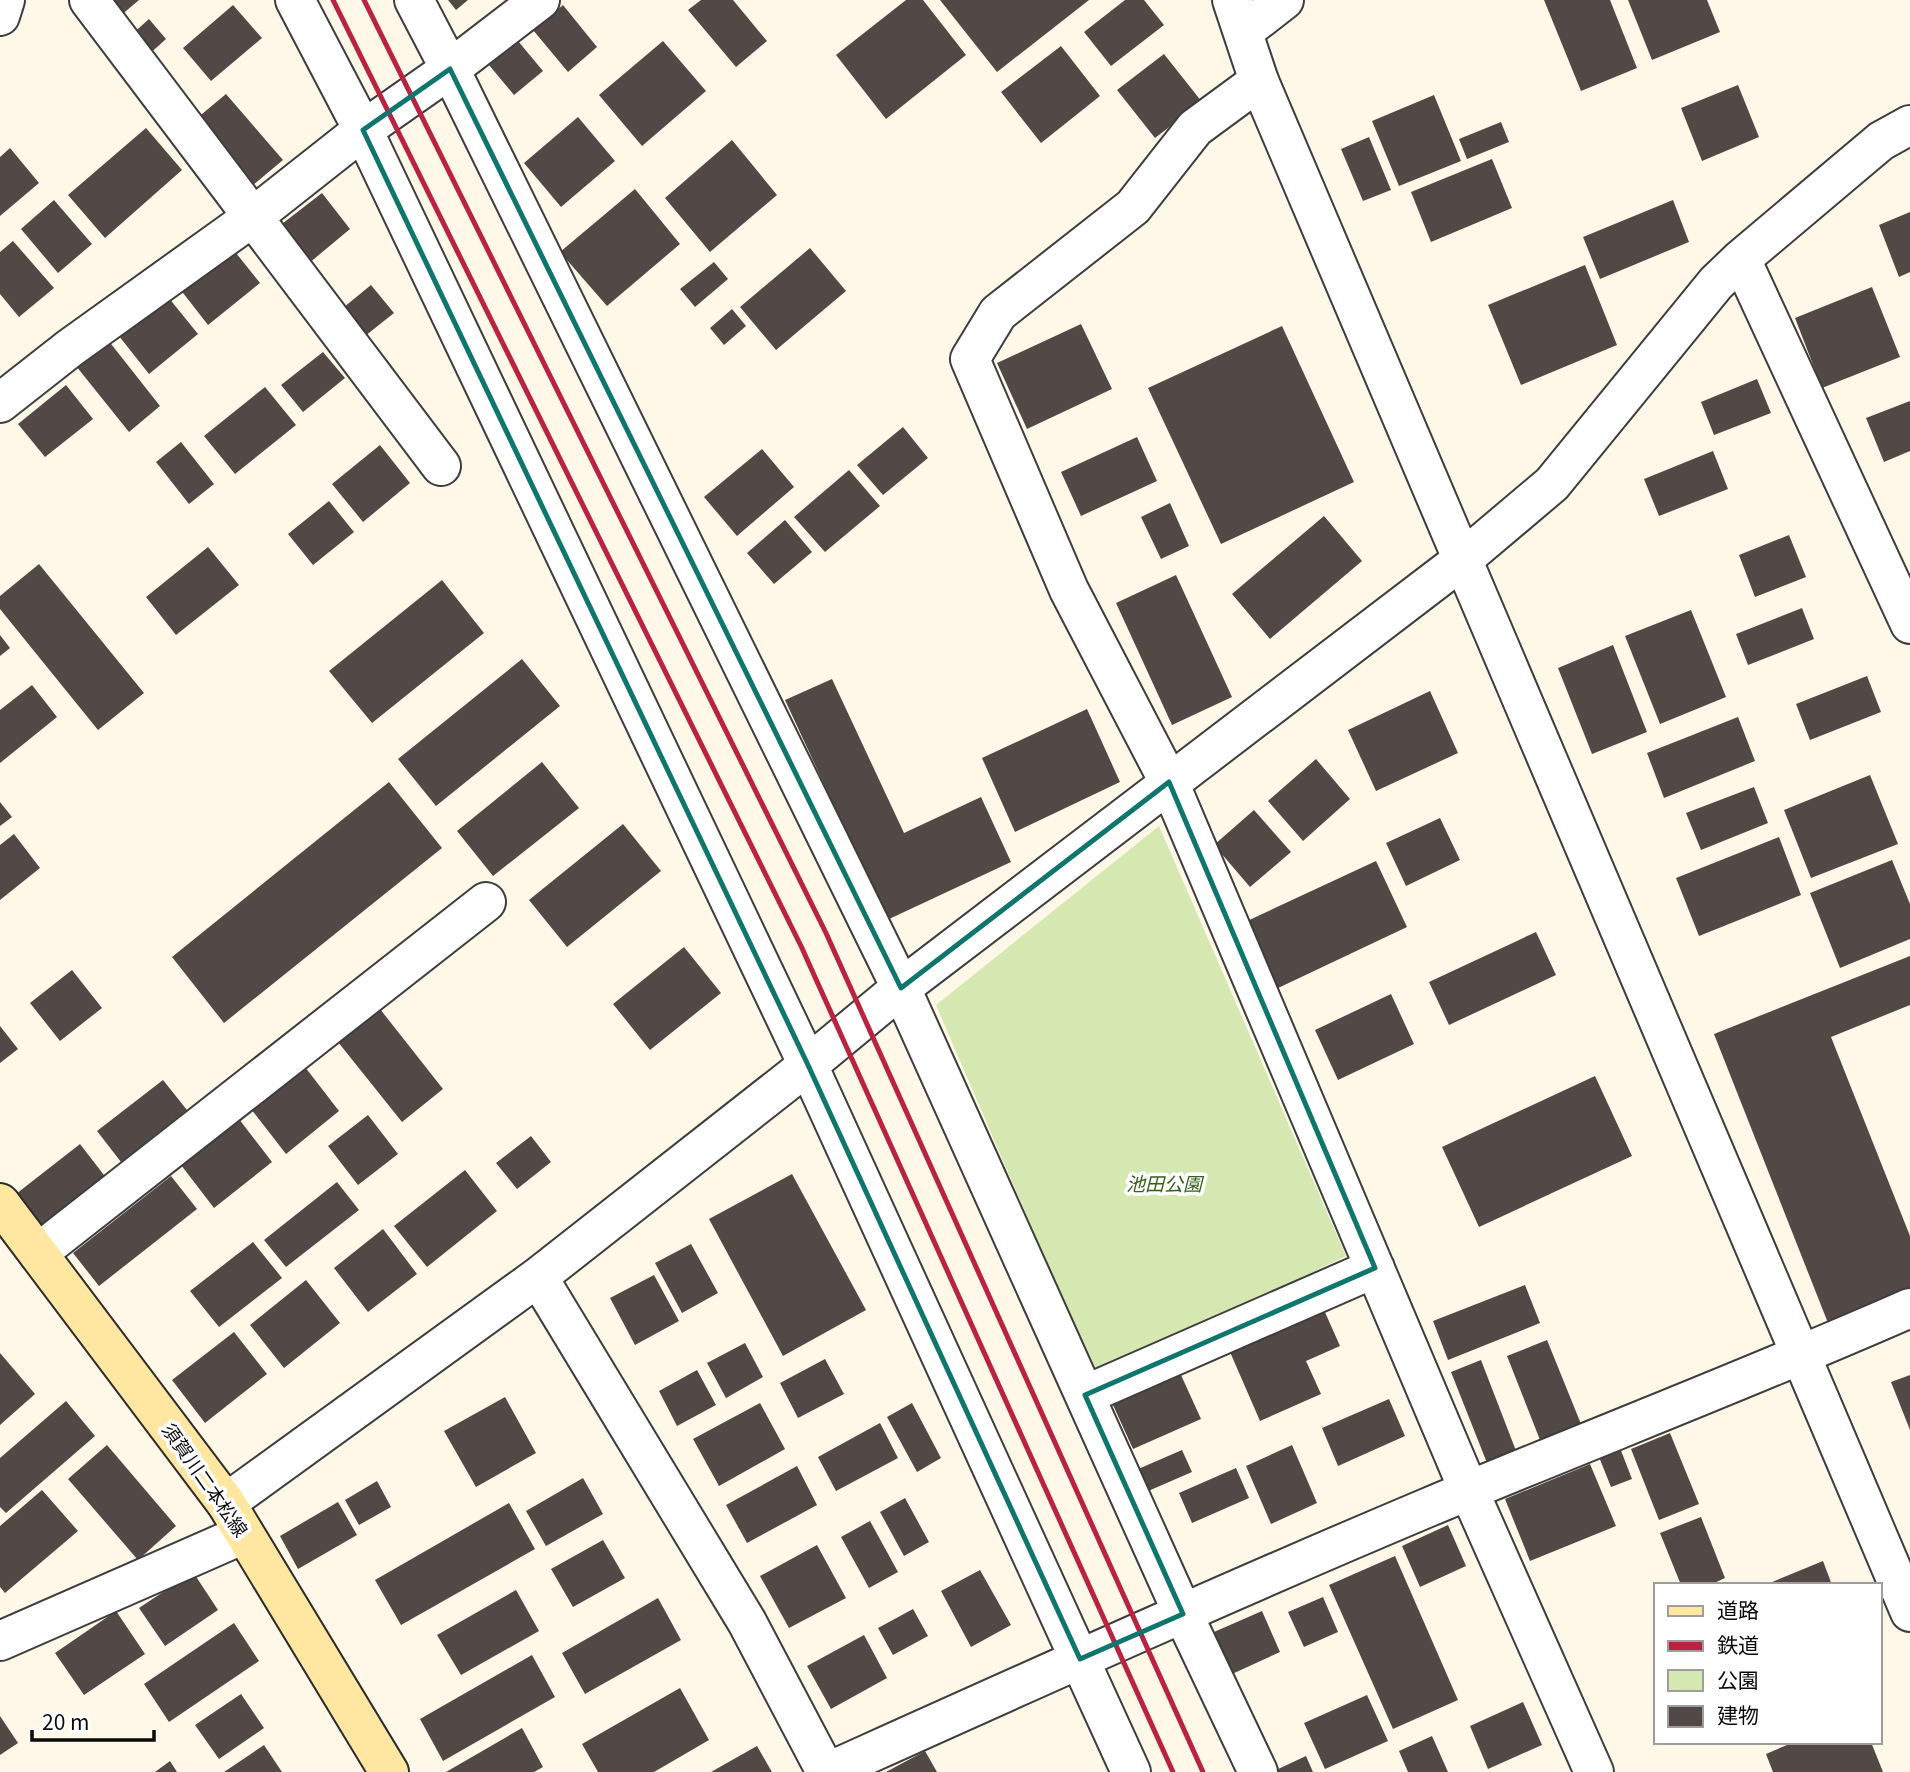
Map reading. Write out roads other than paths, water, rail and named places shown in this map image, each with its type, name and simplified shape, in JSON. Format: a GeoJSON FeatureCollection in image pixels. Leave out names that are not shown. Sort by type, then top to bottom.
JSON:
{"type":"FeatureCollection","features":[{"type":"Feature","properties":{"kind":"main road","name":"須賀川二本松線"},"geometry":{"type":"LineString","coordinates":[[0,1203],[235,1519],[389,1772]]}},
{"type":"Feature","properties":{"kind":"street"},"geometry":{"type":"LineString","coordinates":[[0,16],[5,0]]}},
{"type":"Feature","properties":{"kind":"street"},"geometry":{"type":"LineString","coordinates":[[89,0],[441,466]]}},
{"type":"Feature","properties":{"kind":"street"},"geometry":{"type":"LineString","coordinates":[[295,0],[363,130],[807,1065],[1131,1772]]}},
{"type":"Feature","properties":{"kind":"street"},"geometry":{"type":"LineString","coordinates":[[414,0],[901,988],[1183,1614],[1258,1772]]}},
{"type":"Feature","properties":{"kind":"street"},"geometry":{"type":"LineString","coordinates":[[0,403],[69,348],[254,216],[363,130],[450,69],[540,0]]}},
{"type":"Feature","properties":{"kind":"street"},"geometry":{"type":"LineString","coordinates":[[1284,0],[1238,16],[1259,81],[1910,1612]]}},
{"type":"Feature","properties":{"kind":"street"},"geometry":{"type":"LineString","coordinates":[[1259,81],[1195,128],[1133,207],[998,313],[970,359],[1069,590],[1169,782],[1469,1491],[1594,1772]]}},
{"type":"Feature","properties":{"kind":"street"},"geometry":{"type":"LineString","coordinates":[[0,1641],[235,1519],[901,988],[1462,560],[1552,484],[1716,284],[1741,259],[1881,141],[1910,125]]}},
{"type":"Feature","properties":{"kind":"street"},"geometry":{"type":"LineString","coordinates":[[1741,259],[1910,624]]}},
{"type":"Feature","properties":{"kind":"street"},"geometry":{"type":"LineString","coordinates":[[38,1253],[486,902]]}},
{"type":"Feature","properties":{"kind":"street"},"geometry":{"type":"LineString","coordinates":[[1085,1395],[1375,1268]]}},
{"type":"Feature","properties":{"kind":"street"},"geometry":{"type":"LineString","coordinates":[[538,1277],[747,1622],[827,1772],[1080,1658],[1469,1491],[1800,1357],[1910,1308]]}},
{"type":"Feature","properties":{"kind":"railway"},"geometry":{"type":"LineString","coordinates":[[333,0],[801,946],[1173,1772]]}},
{"type":"Feature","properties":{"kind":"railway"},"geometry":{"type":"LineString","coordinates":[[364,0],[826,933],[1203,1772]]}},
{"type":"Feature","properties":{"kind":"park label","name":"池田公園"},"geometry":{"type":"Point","coordinates":[1164,1184]}}]}
